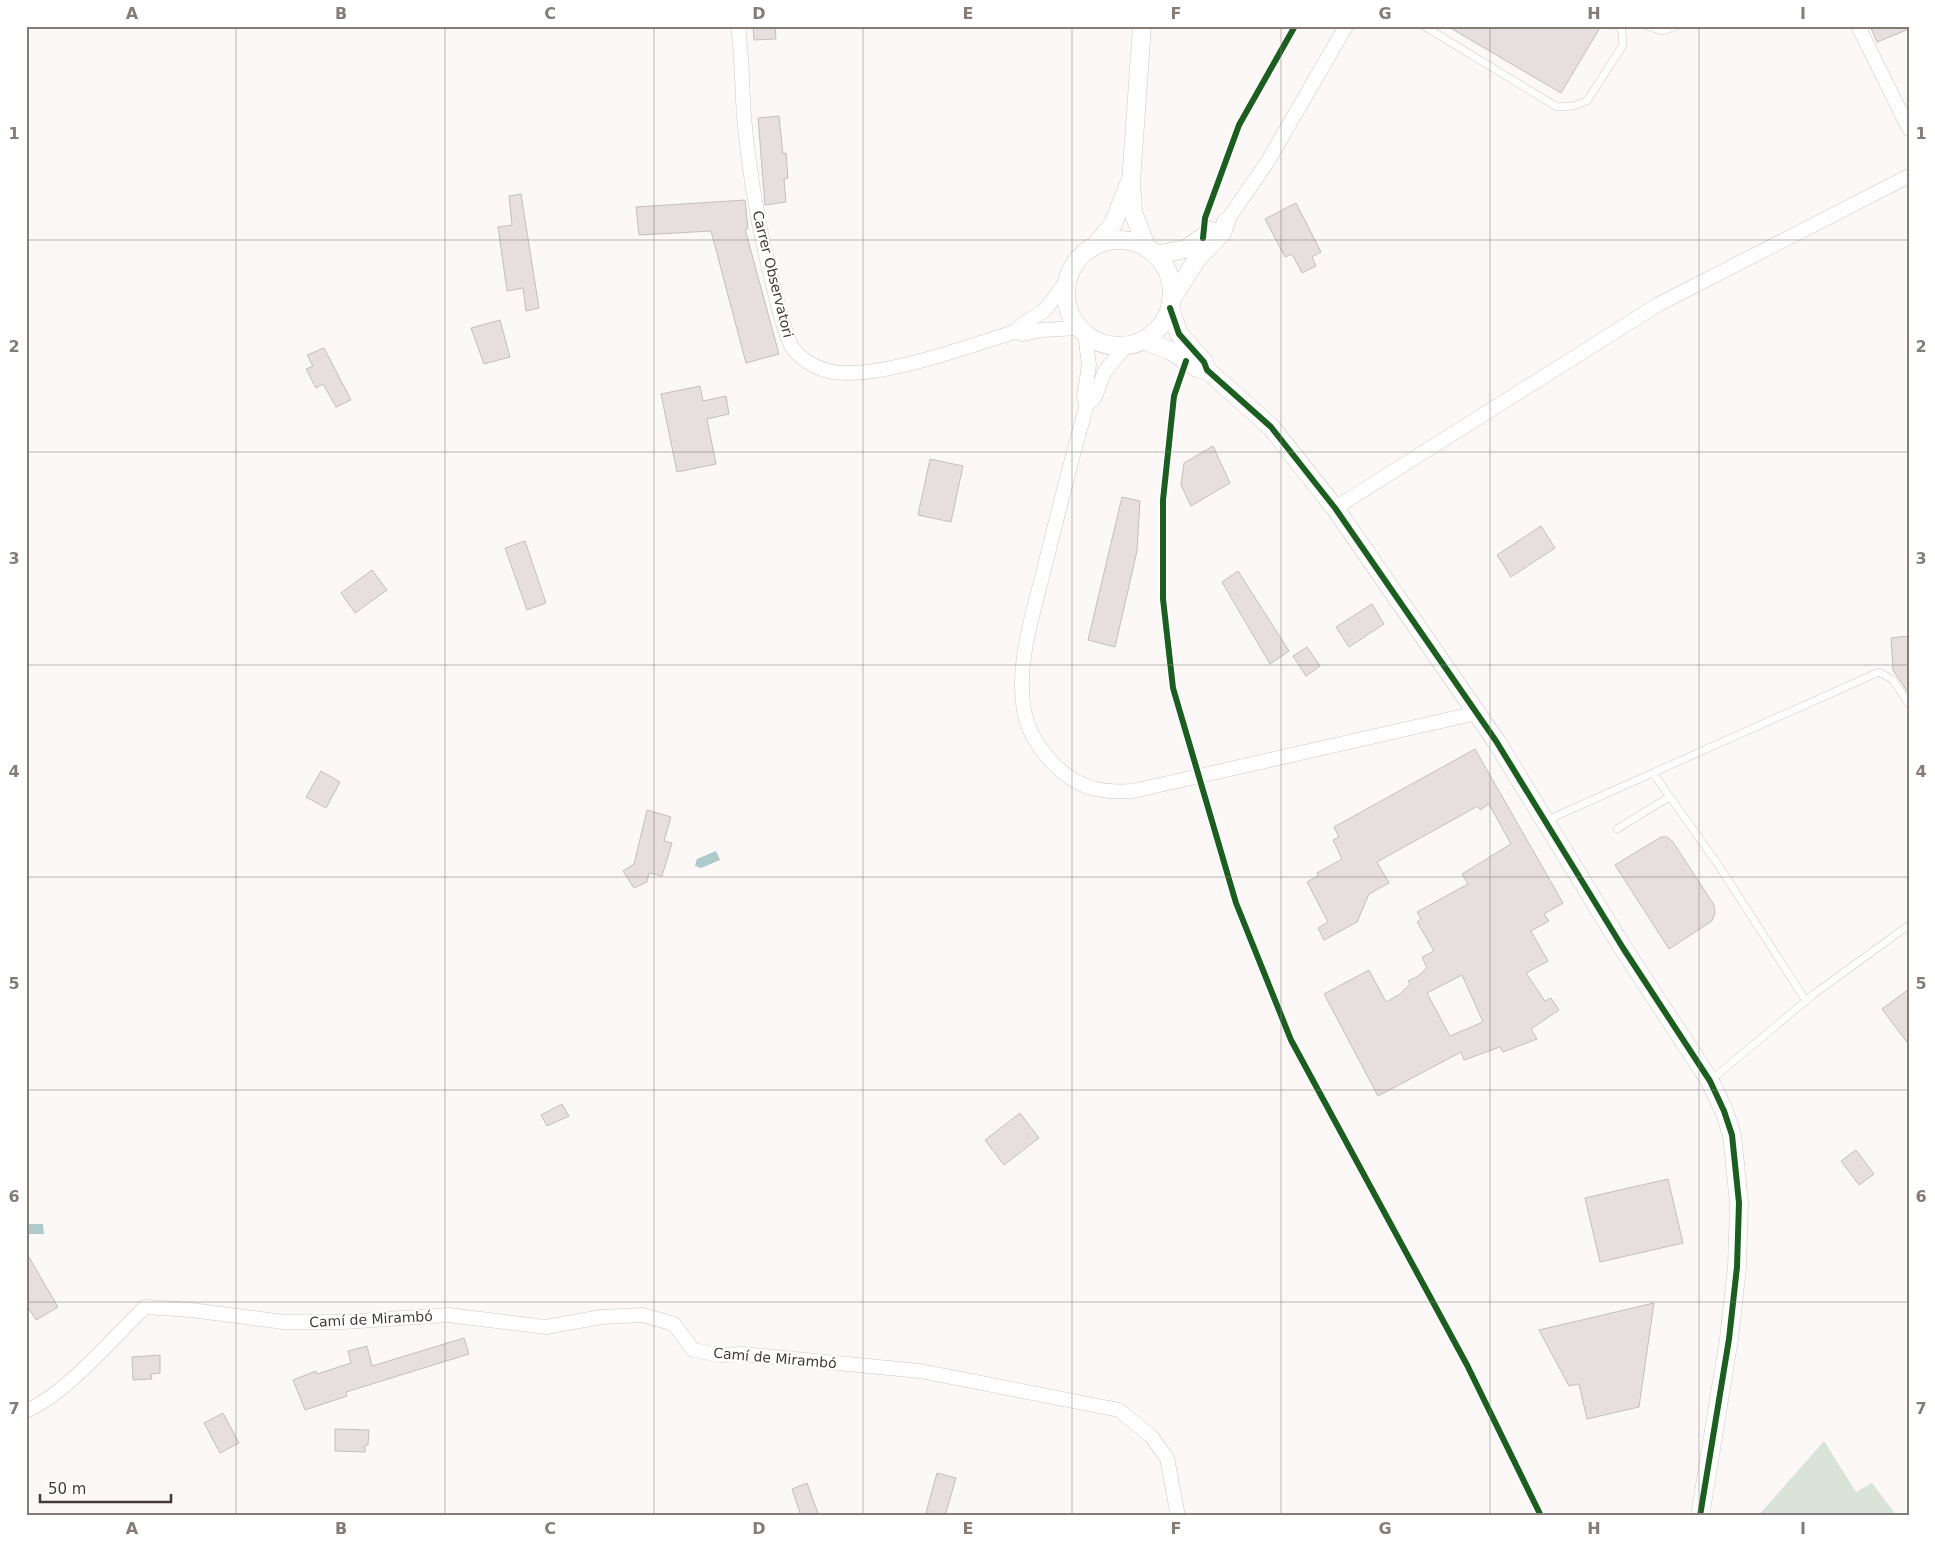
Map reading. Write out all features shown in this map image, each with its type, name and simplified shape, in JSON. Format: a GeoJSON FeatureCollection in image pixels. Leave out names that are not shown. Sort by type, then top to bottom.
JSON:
{"type":"FeatureCollection","features":[{"type":"Feature","properties":{"kind":"street","name":"Carrer Observatori"},"geometry":{"type":"LineString","coordinates":[[738,26],[744,117],[754,198],[774,289],[792,346],[796,352],[810,363],[828,371],[868,371],[920,360],[1015,332]]}},
{"type":"Feature","properties":{"kind":"street"},"geometry":{"type":"LineString","coordinates":[[1142,26],[1131,182],[1133,212],[1151,252],[1169,276],[1170,304],[1179,334],[1204,362],[1207,370],[1271,427],[1335,508],[1477,713],[1623,948],[1710,1081],[1732,1135],[1739,1203],[1737,1267],[1729,1339],[1700,1516]]}},
{"type":"Feature","properties":{"kind":"street"},"geometry":{"type":"LineString","coordinates":[[1015,332],[1023,334],[1041,330],[1082,331],[1109,345],[1126,346],[1143,340],[1160,326],[1170,304],[1197,259],[1222,233],[1226,222],[1268,161],[1346,26]]}},
{"type":"Feature","properties":{"kind":"street"},"geometry":{"type":"LineString","coordinates":[[1858,26],[1909,129]]}},
{"type":"Feature","properties":{"kind":"street"},"geometry":{"type":"LineString","coordinates":[[1335,508],[1659,304],[1909,176]]}},
{"type":"Feature","properties":{"kind":"street"},"geometry":{"type":"LineString","coordinates":[[1015,332],[1023,324],[1045,310],[1066,282],[1077,260],[1096,245],[1113,224],[1122,204],[1124,193],[1131,182]]}},
{"type":"Feature","properties":{"kind":"street"},"geometry":{"type":"LineString","coordinates":[[1096,245],[1122,240],[1138,244],[1151,252],[1186,249],[1226,222]]}},
{"type":"Feature","properties":{"kind":"street"},"geometry":{"type":"LineString","coordinates":[[1066,282],[1067,307],[1082,331],[1089,365],[1084,397],[1087,404],[1059,505],[1029,634],[1022,678],[1025,714],[1036,742],[1046,756],[1061,771],[1076,782],[1090,788],[1111,792],[1133,791],[1477,713]]}},
{"type":"Feature","properties":{"kind":"street"},"geometry":{"type":"LineString","coordinates":[[1143,340],[1171,351],[1197,368],[1207,370]]}},
{"type":"Feature","properties":{"kind":"street"},"geometry":{"type":"LineString","coordinates":[[1087,404],[1094,399],[1104,371],[1126,346]]}},
{"type":"Feature","properties":{"kind":"street","name":"Camí de Mirambó"},"geometry":{"type":"LineString","coordinates":[[26,1411],[36,1406],[81,1371],[145,1307],[191,1310],[284,1322],[343,1322],[448,1315],[546,1327],[601,1317],[643,1315],[674,1324],[693,1350],[720,1355],[743,1354],[920,1371],[1118,1410],[1150,1436],[1167,1458],[1178,1516]]}},
{"type":"Feature","properties":{"kind":"lane"},"geometry":{"type":"LineString","coordinates":[[1424,26],[1557,107],[1573,106],[1587,101],[1623,45],[1622,31],[1618,26]]}},
{"type":"Feature","properties":{"kind":"lane"},"geometry":{"type":"LineString","coordinates":[[1647,26],[1662,31],[1677,26]]}},
{"type":"Feature","properties":{"kind":"lane"},"geometry":{"type":"LineString","coordinates":[[1545,822],[1879,672],[1893,680],[1909,704]]}},
{"type":"Feature","properties":{"kind":"lane"},"geometry":{"type":"LineString","coordinates":[[1653,773],[1718,866],[1806,1001]]}},
{"type":"Feature","properties":{"kind":"lane"},"geometry":{"type":"LineString","coordinates":[[1617,829],[1669,797]]}},
{"type":"Feature","properties":{"kind":"lane"},"geometry":{"type":"LineString","coordinates":[[1710,1081],[1806,1001],[1909,925]]}},
{"type":"Feature","properties":{"kind":"shaded area"},"geometry":{"type":"Polygon","coordinates":[[[1824,1441],[1856,1492],[1872,1483],[1897,1516],[1758,1516],[1824,1441]]]}},
{"type":"Feature","properties":{"kind":"water"},"geometry":{"type":"Polygon","coordinates":[[[716,851],[720,860],[701,868],[695,866],[697,859],[716,851]]]}},
{"type":"Feature","properties":{"kind":"water"},"geometry":{"type":"Polygon","coordinates":[[[26,1224],[43,1224],[44,1234],[26,1234],[26,1224]]]}},
{"type":"Feature","properties":{"kind":"building"},"geometry":{"type":"Polygon","coordinates":[[[753,26],[775,26],[776,39],[754,40],[753,26]]]}},
{"type":"Feature","properties":{"kind":"building"},"geometry":{"type":"Polygon","coordinates":[[[1447,26],[1601,26],[1561,93],[1447,26]]]}},
{"type":"Feature","properties":{"kind":"building"},"geometry":{"type":"Polygon","coordinates":[[[1870,26],[1909,26],[1909,29],[1877,42],[1870,26]]]}},
{"type":"Feature","properties":{"kind":"building"},"geometry":{"type":"Polygon","coordinates":[[[779,116],[783,154],[786,153],[788,178],[784,179],[786,202],[765,205],[758,118],[779,116]]]}},
{"type":"Feature","properties":{"kind":"building"},"geometry":{"type":"Polygon","coordinates":[[[521,194],[539,308],[526,311],[523,288],[507,291],[498,227],[512,225],[509,196],[521,194]]]}},
{"type":"Feature","properties":{"kind":"building"},"geometry":{"type":"Polygon","coordinates":[[[745,200],[748,229],[745,229],[779,354],[746,363],[711,231],[639,235],[636,207],[745,200]]]}},
{"type":"Feature","properties":{"kind":"building"},"geometry":{"type":"Polygon","coordinates":[[[1296,203],[1321,252],[1312,257],[1316,266],[1302,273],[1292,254],[1285,257],[1265,219],[1296,203]]]}},
{"type":"Feature","properties":{"kind":"building"},"geometry":{"type":"Polygon","coordinates":[[[500,320],[510,357],[484,364],[471,328],[500,320]]]}},
{"type":"Feature","properties":{"kind":"building"},"geometry":{"type":"Polygon","coordinates":[[[324,348],[351,400],[336,407],[323,384],[316,388],[306,369],[313,366],[307,355],[324,348]]]}},
{"type":"Feature","properties":{"kind":"building"},"geometry":{"type":"Polygon","coordinates":[[[700,386],[703,401],[726,396],[729,414],[707,419],[716,464],[677,472],[661,394],[700,386]]]}},
{"type":"Feature","properties":{"kind":"building"},"geometry":{"type":"Polygon","coordinates":[[[1213,446],[1230,483],[1191,506],[1181,485],[1184,463],[1213,446]]]}},
{"type":"Feature","properties":{"kind":"building"},"geometry":{"type":"Polygon","coordinates":[[[930,459],[963,466],[951,522],[918,515],[930,459]]]}},
{"type":"Feature","properties":{"kind":"building"},"geometry":{"type":"Polygon","coordinates":[[[1122,497],[1140,501],[1137,551],[1115,647],[1088,640],[1122,497]]]}},
{"type":"Feature","properties":{"kind":"building"},"geometry":{"type":"Polygon","coordinates":[[[1541,526],[1555,548],[1511,577],[1497,555],[1541,526]]]}},
{"type":"Feature","properties":{"kind":"building"},"geometry":{"type":"Polygon","coordinates":[[[525,541],[546,603],[527,610],[505,548],[525,541]]]}},
{"type":"Feature","properties":{"kind":"building"},"geometry":{"type":"Polygon","coordinates":[[[372,570],[387,590],[355,613],[341,593],[372,570]]]}},
{"type":"Feature","properties":{"kind":"building"},"geometry":{"type":"Polygon","coordinates":[[[1238,571],[1289,651],[1270,664],[1222,582],[1238,571]]]}},
{"type":"Feature","properties":{"kind":"building"},"geometry":{"type":"Polygon","coordinates":[[[1372,604],[1384,624],[1349,647],[1336,627],[1372,604]]]}},
{"type":"Feature","properties":{"kind":"building"},"geometry":{"type":"Polygon","coordinates":[[[1909,636],[1909,694],[1893,670],[1891,638],[1909,636]]]}},
{"type":"Feature","properties":{"kind":"building"},"geometry":{"type":"Polygon","coordinates":[[[1307,647],[1320,666],[1306,676],[1293,656],[1307,647]]]}},
{"type":"Feature","properties":{"kind":"building"},"geometry":{"type":"Polygon","coordinates":[[[1475,749],[1563,903],[1544,914],[1549,921],[1531,931],[1548,961],[1526,973],[1545,1001],[1551,998],[1559,1010],[1531,1029],[1537,1039],[1503,1052],[1500,1047],[1464,1060],[1461,1052],[1378,1096],[1324,994],[1369,970],[1386,1002],[1400,994],[1410,984],[1408,981],[1418,976],[1427,968],[1422,957],[1434,951],[1417,922],[1421,919],[1417,912],[1468,884],[1462,874],[1511,844],[1489,804],[1480,810],[1478,806],[1377,862],[1389,883],[1369,894],[1357,922],[1324,940],[1318,928],[1328,922],[1307,882],[1318,876],[1317,873],[1342,859],[1333,840],[1339,837],[1334,827],[1475,749]],[[1462,975],[1427,993],[1450,1036],[1483,1022],[1462,975]]]}},
{"type":"Feature","properties":{"kind":"building"},"geometry":{"type":"Polygon","coordinates":[[[321,771],[340,782],[326,808],[306,797],[321,771]]]}},
{"type":"Feature","properties":{"kind":"building"},"geometry":{"type":"Polygon","coordinates":[[[647,810],[671,817],[664,841],[672,843],[662,876],[649,873],[647,882],[634,888],[623,871],[634,864],[647,810]]]}},
{"type":"Feature","properties":{"kind":"building"},"geometry":{"type":"Polygon","coordinates":[[[1661,837],[1667,837],[1673,842],[1714,905],[1715,913],[1712,921],[1669,949],[1615,865],[1661,837]]]}},
{"type":"Feature","properties":{"kind":"building"},"geometry":{"type":"Polygon","coordinates":[[[1909,989],[1909,1045],[1882,1009],[1909,989]]]}},
{"type":"Feature","properties":{"kind":"building"},"geometry":{"type":"Polygon","coordinates":[[[562,1104],[569,1116],[547,1126],[541,1115],[562,1104]]]}},
{"type":"Feature","properties":{"kind":"building"},"geometry":{"type":"Polygon","coordinates":[[[1020,1113],[1039,1138],[1004,1165],[985,1140],[1020,1113]]]}},
{"type":"Feature","properties":{"kind":"building"},"geometry":{"type":"Polygon","coordinates":[[[1856,1150],[1874,1174],[1859,1185],[1841,1161],[1856,1150]]]}},
{"type":"Feature","properties":{"kind":"building"},"geometry":{"type":"Polygon","coordinates":[[[1668,1179],[1683,1243],[1600,1262],[1585,1198],[1668,1179]]]}},
{"type":"Feature","properties":{"kind":"building"},"geometry":{"type":"Polygon","coordinates":[[[26,1252],[58,1307],[36,1320],[26,1304],[26,1252]]]}},
{"type":"Feature","properties":{"kind":"building"},"geometry":{"type":"Polygon","coordinates":[[[1654,1303],[1639,1407],[1587,1419],[1579,1384],[1569,1386],[1539,1330],[1654,1303]]]}},
{"type":"Feature","properties":{"kind":"building"},"geometry":{"type":"Polygon","coordinates":[[[464,1338],[469,1354],[346,1392],[347,1396],[305,1410],[293,1380],[316,1371],[317,1374],[351,1363],[348,1351],[367,1346],[372,1366],[464,1338]]]}},
{"type":"Feature","properties":{"kind":"building"},"geometry":{"type":"Polygon","coordinates":[[[160,1355],[160,1373],[151,1374],[152,1379],[133,1380],[132,1357],[160,1355]]]}},
{"type":"Feature","properties":{"kind":"building"},"geometry":{"type":"Polygon","coordinates":[[[223,1413],[239,1443],[220,1453],[204,1423],[223,1413]]]}},
{"type":"Feature","properties":{"kind":"building"},"geometry":{"type":"Polygon","coordinates":[[[335,1429],[369,1430],[368,1445],[365,1445],[365,1452],[335,1451],[335,1429]]]}},
{"type":"Feature","properties":{"kind":"building"},"geometry":{"type":"Polygon","coordinates":[[[937,1473],[956,1478],[945,1516],[925,1516],[937,1473]]]}},
{"type":"Feature","properties":{"kind":"building"},"geometry":{"type":"Polygon","coordinates":[[[807,1483],[819,1516],[801,1516],[792,1489],[807,1483]]]}},
{"type":"Feature","properties":{"kind":"cycle path"},"geometry":{"type":"LineString","coordinates":[[1203,238],[1205,218],[1239,125],[1295,26]]}},
{"type":"Feature","properties":{"kind":"cycle path"},"geometry":{"type":"LineString","coordinates":[[1170,308],[1179,334],[1204,362],[1207,370],[1271,427],[1335,508],[1496,741],[1623,948],[1710,1081],[1724,1111],[1732,1135],[1739,1203],[1737,1267],[1729,1339],[1700,1516]]}},
{"type":"Feature","properties":{"kind":"cycle path"},"geometry":{"type":"LineString","coordinates":[[1186,361],[1174,396],[1163,500],[1163,599],[1173,688],[1236,903],[1291,1040],[1467,1365],[1541,1516]]}}]}
